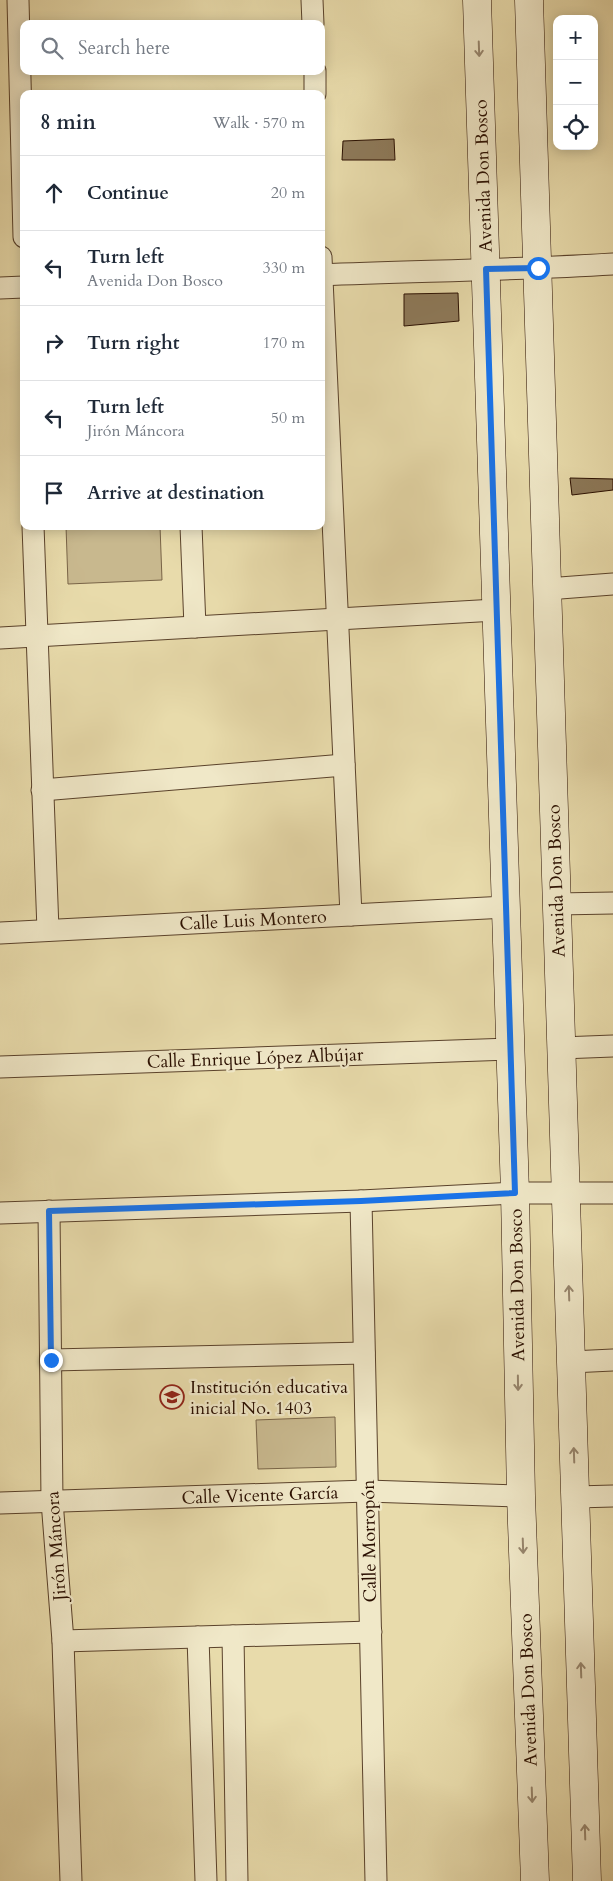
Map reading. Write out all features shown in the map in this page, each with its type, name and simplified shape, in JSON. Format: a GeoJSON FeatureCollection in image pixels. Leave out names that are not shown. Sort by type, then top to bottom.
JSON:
{"type":"FeatureCollection","features":[{"type":"Feature","properties":{"kind":"street"},"geometry":{"type":"LineString","coordinates":[[18,0],[20,68]]}},
{"type":"Feature","properties":{"kind":"street"},"geometry":{"type":"LineString","coordinates":[[312,0],[313,20]]}},
{"type":"Feature","properties":{"kind":"street","name":"Avenida Don Bosco"},"geometry":{"type":"LineString","coordinates":[[477,0],[515,1193],[521,1496],[535,1881]]}},
{"type":"Feature","properties":{"kind":"street","name":"Avenida Don Bosco"},"geometry":{"type":"LineString","coordinates":[[529,0],[587,1881]]}},
{"type":"Feature","properties":{"kind":"street"},"geometry":{"type":"LineString","coordinates":[[20,75],[21,90]]}},
{"type":"Feature","properties":{"kind":"street"},"geometry":{"type":"LineString","coordinates":[[315,75],[315,90]]}},
{"type":"Feature","properties":{"kind":"street"},"geometry":{"type":"LineString","coordinates":[[325,275],[613,264]]}},
{"type":"Feature","properties":{"kind":"street"},"geometry":{"type":"LineString","coordinates":[[0,288],[20,287]]}},
{"type":"Feature","properties":{"kind":"street"},"geometry":{"type":"LineString","coordinates":[[325,344],[351,915]]}},
{"type":"Feature","properties":{"kind":"street"},"geometry":{"type":"LineString","coordinates":[[33,530],[48,930]]}},
{"type":"Feature","properties":{"kind":"street"},"geometry":{"type":"LineString","coordinates":[[191,530],[195,628]]}},
{"type":"Feature","properties":{"kind":"street"},"geometry":{"type":"LineString","coordinates":[[547,589],[613,584]]}},
{"type":"Feature","properties":{"kind":"street"},"geometry":{"type":"LineString","coordinates":[[0,638],[496,610]]}},
{"type":"Feature","properties":{"kind":"street"},"geometry":{"type":"LineString","coordinates":[[42,790],[344,765]]}},
{"type":"Feature","properties":{"kind":"street"},"geometry":{"type":"LineString","coordinates":[[557,904],[613,903]]}},
{"type":"Feature","properties":{"kind":"street","name":"Calle Luis Montero"},"geometry":{"type":"LineString","coordinates":[[0,933],[506,907]]}},
{"type":"Feature","properties":{"kind":"street"},"geometry":{"type":"LineString","coordinates":[[561,1048],[613,1046]]}},
{"type":"Feature","properties":{"kind":"street","name":"Calle Enrique López Albújar"},"geometry":{"type":"LineString","coordinates":[[0,1067],[510,1049]]}},
{"type":"Feature","properties":{"kind":"street"},"geometry":{"type":"LineString","coordinates":[[0,1213],[361,1201],[515,1193],[613,1193]]}},
{"type":"Feature","properties":{"kind":"street","name":"Calle Morropón"},"geometry":{"type":"LineString","coordinates":[[361,1201],[375,1881]]}},
{"type":"Feature","properties":{"kind":"street","name":"Jirón Máncora"},"geometry":{"type":"LineString","coordinates":[[49,1211],[52,1501],[63,1640],[71,1881]]}},
{"type":"Feature","properties":{"kind":"street"},"geometry":{"type":"LineString","coordinates":[[51,1360],[364,1352]]}},
{"type":"Feature","properties":{"kind":"street"},"geometry":{"type":"LineString","coordinates":[[571,1362],[613,1360]]}},
{"type":"Feature","properties":{"kind":"street","name":"Calle Vicente García"},"geometry":{"type":"LineString","coordinates":[[0,1503],[367,1491],[521,1496]]}},
{"type":"Feature","properties":{"kind":"street"},"geometry":{"type":"LineString","coordinates":[[576,1497],[613,1496]]}},
{"type":"Feature","properties":{"kind":"street"},"geometry":{"type":"LineString","coordinates":[[63,1640],[371,1632]]}},
{"type":"Feature","properties":{"kind":"street"},"geometry":{"type":"LineString","coordinates":[[233,1636],[237,1881]]}},
{"type":"Feature","properties":{"kind":"street"},"geometry":{"type":"LineString","coordinates":[[198,1637],[206,1881]]}},
{"type":"Feature","properties":{"kind":"shaded area"},"geometry":{"type":"Polygon","coordinates":[[[66,530],[160,530],[162,580],[68,584],[66,530]]]}},
{"type":"Feature","properties":{"kind":"shaded area"},"geometry":{"type":"Polygon","coordinates":[[[335,1417],[336,1467],[258,1469],[256,1420],[335,1417]]]}},
{"type":"Feature","properties":{"kind":"building"},"geometry":{"type":"Polygon","coordinates":[[[394,139],[395,160],[342,160],[343,141],[394,139]]]}},
{"type":"Feature","properties":{"kind":"building"},"geometry":{"type":"Polygon","coordinates":[[[458,293],[459,321],[404,326],[404,294],[458,293]]]}},
{"type":"Feature","properties":{"kind":"building"},"geometry":{"type":"Polygon","coordinates":[[[570,478],[613,479],[613,490],[572,495],[570,478]]]}},
{"type":"Feature","properties":{"kind":"place","name":"Institución educativa inicial No. 1403"},"geometry":{"type":"Point","coordinates":[172,1397]}},
{"type":"Feature","properties":{"kind":"route"},"geometry":{"type":"LineString","coordinates":[[51,1360],[49,1211],[361,1201],[515,1193],[486,269],[538,268]]}}]}
